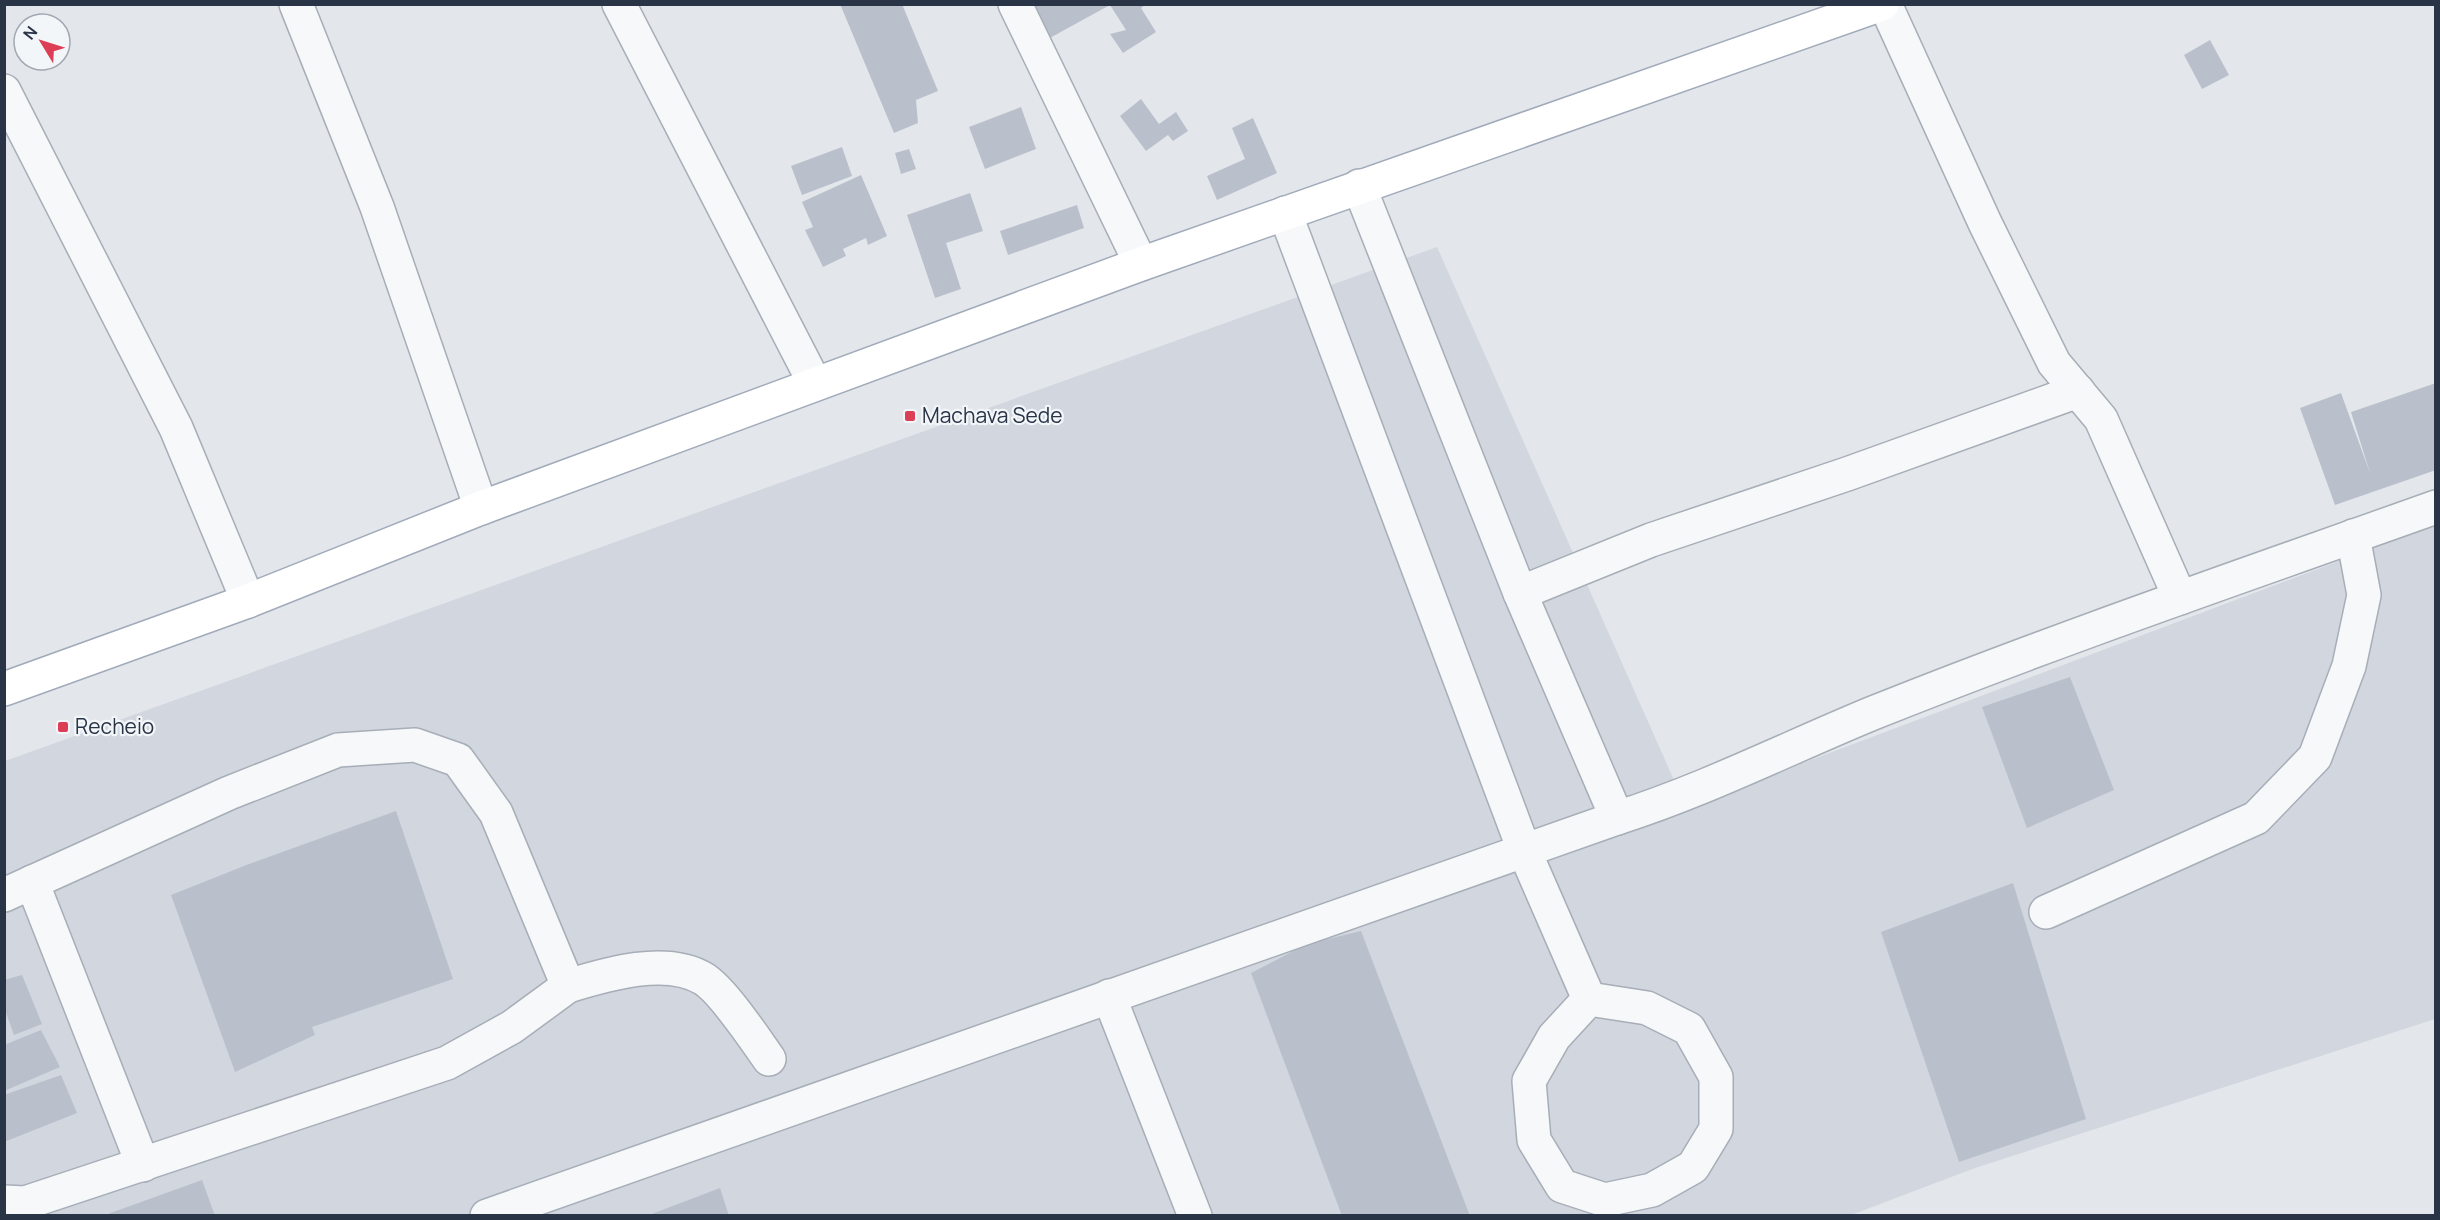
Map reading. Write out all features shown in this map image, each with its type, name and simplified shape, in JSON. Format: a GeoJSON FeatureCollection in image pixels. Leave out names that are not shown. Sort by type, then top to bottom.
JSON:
{"type":"FeatureCollection","features":[{"type":"Feature","properties":{"kind":"main road"},"geometry":{"type":"LineString","coordinates":[[4,689],[248,601],[480,508],[1142,264],[1883,4]]}},
{"type":"Feature","properties":{"kind":"street"},"geometry":{"type":"LineString","coordinates":[[296,4],[377,207],[480,508]]}},
{"type":"Feature","properties":{"kind":"street"},"geometry":{"type":"LineString","coordinates":[[619,4],[815,384]]}},
{"type":"Feature","properties":{"kind":"street"},"geometry":{"type":"LineString","coordinates":[[1016,4],[1142,264]]}},
{"type":"Feature","properties":{"kind":"street"},"geometry":{"type":"LineString","coordinates":[[1883,4],[1985,223],[2049,353],[2078,392],[2102,419],[2180,598]]}},
{"type":"Feature","properties":{"kind":"street"},"geometry":{"type":"LineString","coordinates":[[4,91],[176,428],[248,601]]}},
{"type":"Feature","properties":{"kind":"street"},"geometry":{"type":"LineString","coordinates":[[1359,186],[1520,593],[1617,818]]}},
{"type":"Feature","properties":{"kind":"street"},"geometry":{"type":"LineString","coordinates":[[1285,213],[1524,850],[1589,999]]}},
{"type":"Feature","properties":{"kind":"street"},"geometry":{"type":"LineString","coordinates":[[1520,593],[1651,540],[1847,474],[2078,392]]}},
{"type":"Feature","properties":{"kind":"street"},"geometry":{"type":"LineString","coordinates":[[487,1215],[1524,850],[1658,805],[1874,713],[2180,598],[2436,507]]}},
{"type":"Feature","properties":{"kind":"street"},"geometry":{"type":"LineString","coordinates":[[2046,912],[2256,818],[2315,757],[2349,666],[2364,595],[2353,536]]}},
{"type":"Feature","properties":{"kind":"street"},"geometry":{"type":"LineString","coordinates":[[143,1165],[19,888],[229,793],[338,750],[415,745],[458,760],[496,813],[568,986]]}},
{"type":"Feature","properties":{"kind":"street"},"geometry":{"type":"LineString","coordinates":[[4,1202],[25,1203],[447,1063],[512,1027],[568,986],[619,970],[680,969],[705,980],[743,1022],[769,1059]]}},
{"type":"Feature","properties":{"kind":"street"},"geometry":{"type":"LineString","coordinates":[[1109,996],[1195,1215]]}},
{"type":"Feature","properties":{"kind":"street"},"geometry":{"type":"LineString","coordinates":[[1589,999],[1647,1008],[1689,1029],[1716,1077],[1716,1129],[1693,1167],[1652,1190],[1605,1200],[1562,1186],[1534,1140],[1529,1081],[1554,1037],[1589,999]]}},
{"type":"Feature","properties":{"kind":"shaded area"},"geometry":{"type":"Polygon","coordinates":[[[1437,247],[1686,807],[2435,525],[2435,1019],[1975,1168],[1851,1215],[5,1216],[5,761],[1437,247]]]}},
{"type":"Feature","properties":{"kind":"building"},"geometry":{"type":"Polygon","coordinates":[[[840,4],[902,4],[938,91],[916,100],[918,123],[894,133],[840,4]]]}},
{"type":"Feature","properties":{"kind":"building"},"geometry":{"type":"Polygon","coordinates":[[[1029,4],[1146,4],[1141,8],[1156,32],[1123,53],[1110,34],[1126,30],[1110,5],[1048,39],[1029,4]]]}},
{"type":"Feature","properties":{"kind":"building"},"geometry":{"type":"Polygon","coordinates":[[[2210,40],[2229,75],[2202,89],[2184,55],[2210,40]]]}},
{"type":"Feature","properties":{"kind":"building"},"geometry":{"type":"Polygon","coordinates":[[[1141,99],[1159,124],[1176,112],[1188,131],[1173,141],[1168,135],[1146,151],[1120,116],[1141,99]]]}},
{"type":"Feature","properties":{"kind":"building"},"geometry":{"type":"Polygon","coordinates":[[[1021,107],[1036,149],[985,169],[969,127],[1021,107]]]}},
{"type":"Feature","properties":{"kind":"building"},"geometry":{"type":"Polygon","coordinates":[[[1253,118],[1277,173],[1217,200],[1207,176],[1245,159],[1232,128],[1253,118]]]}},
{"type":"Feature","properties":{"kind":"building"},"geometry":{"type":"Polygon","coordinates":[[[842,147],[852,176],[802,195],[791,166],[842,147]]]}},
{"type":"Feature","properties":{"kind":"building"},"geometry":{"type":"Polygon","coordinates":[[[909,149],[916,169],[901,174],[895,153],[909,149]]]}},
{"type":"Feature","properties":{"kind":"building"},"geometry":{"type":"Polygon","coordinates":[[[861,175],[887,236],[868,245],[866,238],[843,249],[846,256],[823,267],[805,230],[813,227],[802,202],[861,175]]]}},
{"type":"Feature","properties":{"kind":"building"},"geometry":{"type":"Polygon","coordinates":[[[970,193],[983,231],[946,243],[961,289],[935,298],[907,215],[970,193]]]}},
{"type":"Feature","properties":{"kind":"building"},"geometry":{"type":"Polygon","coordinates":[[[1077,205],[1084,228],[1008,255],[1000,231],[1077,205]]]}},
{"type":"Feature","properties":{"kind":"building"},"geometry":{"type":"Polygon","coordinates":[[[2436,383],[2436,470],[2335,505],[2300,408],[2341,393],[2370,473],[2351,412],[2436,383]]]}},
{"type":"Feature","properties":{"kind":"building"},"geometry":{"type":"Polygon","coordinates":[[[2070,677],[2114,790],[2027,828],[1982,707],[2070,677]]]}},
{"type":"Feature","properties":{"kind":"building"},"geometry":{"type":"Polygon","coordinates":[[[396,811],[453,979],[312,1027],[315,1035],[235,1072],[171,895],[396,811]]]}},
{"type":"Feature","properties":{"kind":"building"},"geometry":{"type":"Polygon","coordinates":[[[2013,883],[2086,1119],[1959,1162],[1881,932],[2013,883]]]}},
{"type":"Feature","properties":{"kind":"building"},"geometry":{"type":"Polygon","coordinates":[[[1361,931],[1470,1216],[1342,1216],[1251,973],[1307,944],[1361,931]]]}},
{"type":"Feature","properties":{"kind":"building"},"geometry":{"type":"Polygon","coordinates":[[[22,975],[42,1024],[14,1035],[4,1007],[4,980],[22,975]]]}},
{"type":"Feature","properties":{"kind":"building"},"geometry":{"type":"Polygon","coordinates":[[[41,1030],[60,1067],[4,1091],[4,1045],[41,1030]]]}},
{"type":"Feature","properties":{"kind":"building"},"geometry":{"type":"Polygon","coordinates":[[[61,1075],[77,1113],[4,1142],[4,1095],[61,1075]]]}},
{"type":"Feature","properties":{"kind":"building"},"geometry":{"type":"Polygon","coordinates":[[[202,1180],[215,1216],[105,1215],[202,1180]]]}},
{"type":"Feature","properties":{"kind":"building"},"geometry":{"type":"Polygon","coordinates":[[[720,1188],[729,1216],[649,1216],[649,1215],[720,1188]]]}},
{"type":"Feature","properties":{"kind":"place","name":"Machava Sede"},"geometry":{"type":"Point","coordinates":[910,416]}},
{"type":"Feature","properties":{"kind":"place","name":"Recheio"},"geometry":{"type":"Point","coordinates":[63,727]}}]}
